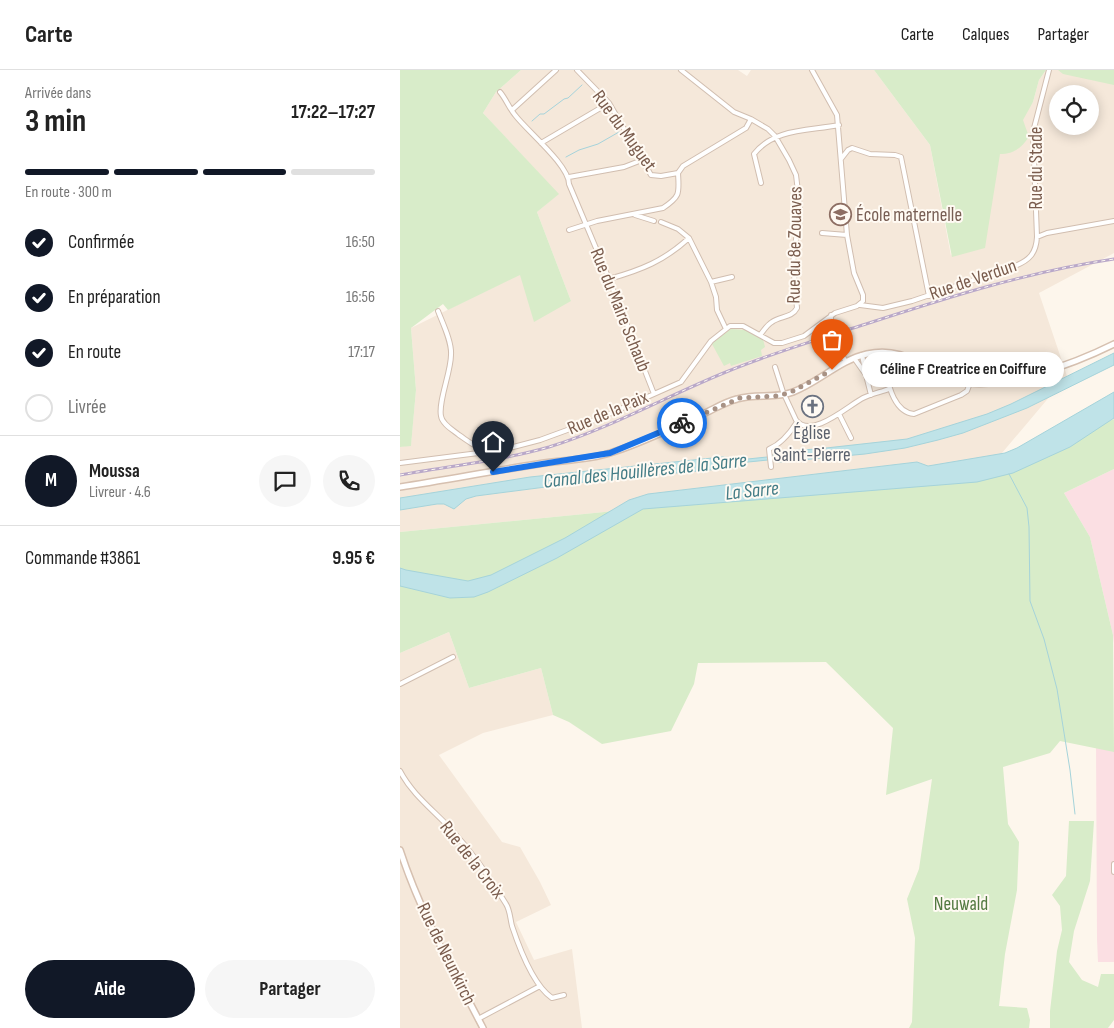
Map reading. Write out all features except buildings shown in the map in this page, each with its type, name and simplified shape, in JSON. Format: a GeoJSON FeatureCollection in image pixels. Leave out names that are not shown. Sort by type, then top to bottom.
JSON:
{"type":"FeatureCollection","features":[{"type":"Feature","properties":{"kind":"street"},"geometry":{"type":"LineString","coordinates":[[512,110],[556,70]]}},
{"type":"Feature","properties":{"kind":"street","name":"Rue du Muguet"},"geometry":{"type":"LineString","coordinates":[[577,70],[609,103],[651,175],[661,176],[678,172]]}},
{"type":"Feature","properties":{"kind":"street","name":"Rue du 8e Zouaves"},"geometry":{"type":"LineString","coordinates":[[681,70],[734,112],[763,125],[776,137],[796,175],[800,208],[793,264],[797,308],[790,315],[773,321],[760,335]]}},
{"type":"Feature","properties":{"kind":"street"},"geometry":{"type":"LineString","coordinates":[[661,222],[678,229],[689,238],[711,282],[716,297],[716,310],[726,328],[739,325],[774,343],[782,344],[804,336],[831,315],[841,310],[860,305],[863,301],[863,295],[854,273],[848,235],[839,125],[835,110],[812,70]]}},
{"type":"Feature","properties":{"kind":"street","name":"Rue du Stade"},"geometry":{"type":"LineString","coordinates":[[1037,237],[1033,132],[1049,70]]}},
{"type":"Feature","properties":{"kind":"street"},"geometry":{"type":"LineString","coordinates":[[500,92],[513,113],[569,177],[624,167],[642,160]]}},
{"type":"Feature","properties":{"kind":"street"},"geometry":{"type":"LineString","coordinates":[[541,143],[609,103]]}},
{"type":"Feature","properties":{"kind":"street"},"geometry":{"type":"LineString","coordinates":[[569,230],[597,221],[663,208],[679,194],[678,172],[683,166],[746,128],[751,119]]}},
{"type":"Feature","properties":{"kind":"street"},"geometry":{"type":"LineString","coordinates":[[761,183],[754,154],[759,147],[787,133],[839,125]]}},
{"type":"Feature","properties":{"kind":"street"},"geometry":{"type":"LineString","coordinates":[[830,127],[839,132]]}},
{"type":"Feature","properties":{"kind":"street"},"geometry":{"type":"LineString","coordinates":[[841,159],[848,150],[854,148],[872,155],[898,155],[902,159],[929,296]]}},
{"type":"Feature","properties":{"kind":"street","name":"Rue du Maire Schaub"},"geometry":{"type":"LineString","coordinates":[[569,177],[569,184],[610,279],[654,394]]}},
{"type":"Feature","properties":{"kind":"street"},"geometry":{"type":"LineString","coordinates":[[634,214],[654,220]]}},
{"type":"Feature","properties":{"kind":"street"},"geometry":{"type":"LineString","coordinates":[[1037,237],[1047,233],[1114,221]]}},
{"type":"Feature","properties":{"kind":"street"},"geometry":{"type":"LineString","coordinates":[[822,233],[848,235]]}},
{"type":"Feature","properties":{"kind":"street","name":"Rue de Verdun"},"geometry":{"type":"LineString","coordinates":[[860,305],[887,307],[929,296],[1025,262],[1034,253],[1037,237]]}},
{"type":"Feature","properties":{"kind":"street"},"geometry":{"type":"LineString","coordinates":[[610,279],[653,265],[675,251],[689,238]]}},
{"type":"Feature","properties":{"kind":"street"},"geometry":{"type":"LineString","coordinates":[[711,282],[732,277]]}},
{"type":"Feature","properties":{"kind":"street"},"geometry":{"type":"LineString","coordinates":[[863,301],[874,307]]}},
{"type":"Feature","properties":{"kind":"street"},"geometry":{"type":"LineString","coordinates":[[438,311],[452,353],[440,417],[466,440],[478,448],[488,451]]}},
{"type":"Feature","properties":{"kind":"street"},"geometry":{"type":"LineString","coordinates":[[831,315],[832,328],[838,348],[846,362]]}},
{"type":"Feature","properties":{"kind":"street"},"geometry":{"type":"LineString","coordinates":[[824,321],[832,328]]}},
{"type":"Feature","properties":{"kind":"street","name":"Rue de la Paix"},"geometry":{"type":"LineString","coordinates":[[400,463],[511,448],[540,440],[600,418],[684,380],[710,340],[726,328]]}},
{"type":"Feature","properties":{"kind":"street"},"geometry":{"type":"LineString","coordinates":[[400,487],[602,455],[630,446],[736,399],[785,394],[798,389],[862,355],[893,352],[907,356],[945,376],[970,383],[996,383],[1081,359],[1114,344]]}},
{"type":"Feature","properties":{"kind":"street"},"geometry":{"type":"LineString","coordinates":[[880,352],[889,389],[902,410],[907,414],[914,414],[963,394],[967,391],[970,383]]}},
{"type":"Feature","properties":{"kind":"street"},"geometry":{"type":"LineString","coordinates":[[862,355],[871,395]]}},
{"type":"Feature","properties":{"kind":"street"},"geometry":{"type":"LineString","coordinates":[[854,358],[866,375]]}},
{"type":"Feature","properties":{"kind":"street"},"geometry":{"type":"LineString","coordinates":[[775,367],[797,422],[807,426],[815,425],[839,414],[863,397],[889,389]]}},
{"type":"Feature","properties":{"kind":"street"},"geometry":{"type":"LineString","coordinates":[[839,414],[851,438]]}},
{"type":"Feature","properties":{"kind":"street"},"geometry":{"type":"LineString","coordinates":[[771,466],[769,451],[785,437],[797,422]]}},
{"type":"Feature","properties":{"kind":"street"},"geometry":{"type":"LineString","coordinates":[[400,684],[453,657]]}},
{"type":"Feature","properties":{"kind":"street","name":"Rue de la Croix"},"geometry":{"type":"LineString","coordinates":[[400,770],[413,791],[449,827],[472,854],[495,886],[508,907],[515,932],[527,962],[540,986]]}},
{"type":"Feature","properties":{"kind":"street","name":"Rue de Neunkirch"},"geometry":{"type":"LineString","coordinates":[[400,850],[410,880],[440,946],[483,1028]]}},
{"type":"Feature","properties":{"kind":"street"},"geometry":{"type":"LineString","coordinates":[[1114,864],[1114,872]]}},
{"type":"Feature","properties":{"kind":"street"},"geometry":{"type":"LineString","coordinates":[[478,1019],[540,986],[552,998],[564,995]]}},
{"type":"Feature","properties":{"kind":"shaded area"},"geometry":{"type":"Polygon","coordinates":[[[521,70],[738,70],[747,76],[751,70],[874,70],[930,145],[951,256],[1002,145],[1033,102],[1039,80],[1046,70],[1114,70],[1114,253],[1039,293],[1067,376],[980,479],[696,503],[400,532],[400,447],[411,445],[416,390],[411,328],[520,274],[571,301],[537,212],[558,194],[483,113],[496,92],[521,70]]]}},
{"type":"Feature","properties":{"kind":"shaded area"},"geometry":{"type":"Polygon","coordinates":[[[1114,469],[1114,643],[1090,537],[1064,493],[1114,469]]]}},
{"type":"Feature","properties":{"kind":"shaded area"},"geometry":{"type":"Polygon","coordinates":[[[449,632],[469,688],[541,668],[553,715],[483,733],[439,755],[502,842],[520,847],[540,882],[551,905],[516,922],[534,960],[572,949],[582,1028],[400,1028],[400,653],[449,632]]]}},
{"type":"Feature","properties":{"kind":"shaded area"},"geometry":{"type":"Polygon","coordinates":[[[1096,743],[1114,751],[1114,962],[1098,962],[1096,743]]]}},
{"type":"Feature","properties":{"kind":"green space"},"geometry":{"type":"Polygon","coordinates":[[[400,70],[521,70],[496,92],[483,113],[559,194],[537,212],[571,301],[534,322],[520,275],[448,310],[443,304],[411,328],[416,390],[411,446],[400,447],[400,70]]]}},
{"type":"Feature","properties":{"kind":"green space"},"geometry":{"type":"Polygon","coordinates":[[[874,70],[1046,70],[1039,80],[1033,102],[1023,120],[1029,137],[1017,150],[1000,154],[985,248],[952,257],[930,145],[874,70]]]}},
{"type":"Feature","properties":{"kind":"green space"},"geometry":{"type":"Polygon","coordinates":[[[1058,70],[1114,70],[1114,85],[1063,74],[1058,70]]]}},
{"type":"Feature","properties":{"kind":"green space"},"geometry":{"type":"Polygon","coordinates":[[[731,329],[747,330],[763,339],[765,347],[761,350],[762,356],[731,366],[730,363],[724,366],[712,344],[731,329]]]}},
{"type":"Feature","properties":{"kind":"green space","name":"Neuwald"},"geometry":{"type":"Polygon","coordinates":[[[1114,419],[1114,469],[1064,493],[1090,537],[1113,635],[1114,752],[1060,741],[1050,753],[1003,767],[1008,824],[1019,842],[1017,890],[1005,954],[999,1006],[1027,1008],[1030,1020],[1029,1028],[909,1028],[912,1022],[915,938],[907,899],[919,869],[932,779],[886,795],[893,728],[826,662],[698,663],[694,684],[671,731],[602,744],[569,722],[553,715],[541,668],[469,688],[449,632],[400,653],[400,532],[696,503],[980,479],[1114,419]]]}},
{"type":"Feature","properties":{"kind":"green space"},"geometry":{"type":"Polygon","coordinates":[[[1069,821],[1094,821],[1090,881],[1074,931],[1069,962],[1082,980],[1098,987],[1101,974],[1114,974],[1114,1020],[1108,1028],[1050,1028],[1050,1011],[1057,951],[1062,930],[1060,906],[1052,895],[1066,876],[1069,821]]]}},
{"type":"Feature","properties":{"kind":"water","name":"Canal des Houillères de la Sarre"},"geometry":{"type":"Polygon","coordinates":[[[1114,353],[1114,365],[1027,408],[963,433],[905,448],[865,454],[779,462],[768,460],[719,465],[720,469],[600,480],[476,496],[466,499],[454,509],[444,504],[437,504],[400,510],[400,498],[530,477],[722,457],[737,458],[738,460],[767,457],[785,451],[907,439],[987,414],[1114,353]]]}},
{"type":"Feature","properties":{"kind":"water","name":"La Sarre"},"geometry":{"type":"Polygon","coordinates":[[[1114,392],[1114,418],[1070,447],[1013,473],[977,482],[643,509],[557,558],[474,597],[450,598],[400,586],[400,568],[468,581],[491,575],[565,538],[629,500],[648,494],[917,462],[928,466],[1005,453],[1114,392]]]}},
{"type":"Feature","properties":{"kind":"waterway"},"geometry":{"type":"LineString","coordinates":[[532,121],[540,114],[544,114],[568,98],[582,85]]}},
{"type":"Feature","properties":{"kind":"waterway"},"geometry":{"type":"LineString","coordinates":[[566,157],[579,150],[598,144],[619,132]]}},
{"type":"Feature","properties":{"kind":"waterway"},"geometry":{"type":"LineString","coordinates":[[1009,474],[1027,508],[1030,601],[1044,639],[1057,689],[1075,814]]}},
{"type":"Feature","properties":{"kind":"railway"},"geometry":{"type":"LineString","coordinates":[[400,475],[493,460],[549,447],[594,431],[726,372],[796,346],[988,286],[1082,264],[1114,259]]}},
{"type":"Feature","properties":{"kind":"way so far"},"geometry":{"type":"LineString","coordinates":[[682,423],[740,398],[778,396],[791,392],[832,370]]}},
{"type":"Feature","properties":{"kind":"place","name":"École maternelle"},"geometry":{"type":"Point","coordinates":[840,215]}},
{"type":"Feature","properties":{"kind":"place","name":"Céline F Creatrice en Coiffure"},"geometry":{"type":"Point","coordinates":[832,370]}},
{"type":"Feature","properties":{"kind":"place","name":"Église Saint-Pierre"},"geometry":{"type":"Point","coordinates":[812,407]}},
{"type":"Feature","properties":{"kind":"route"},"geometry":{"type":"LineString","coordinates":[[493,472],[610,453],[682,423]]}}]}
